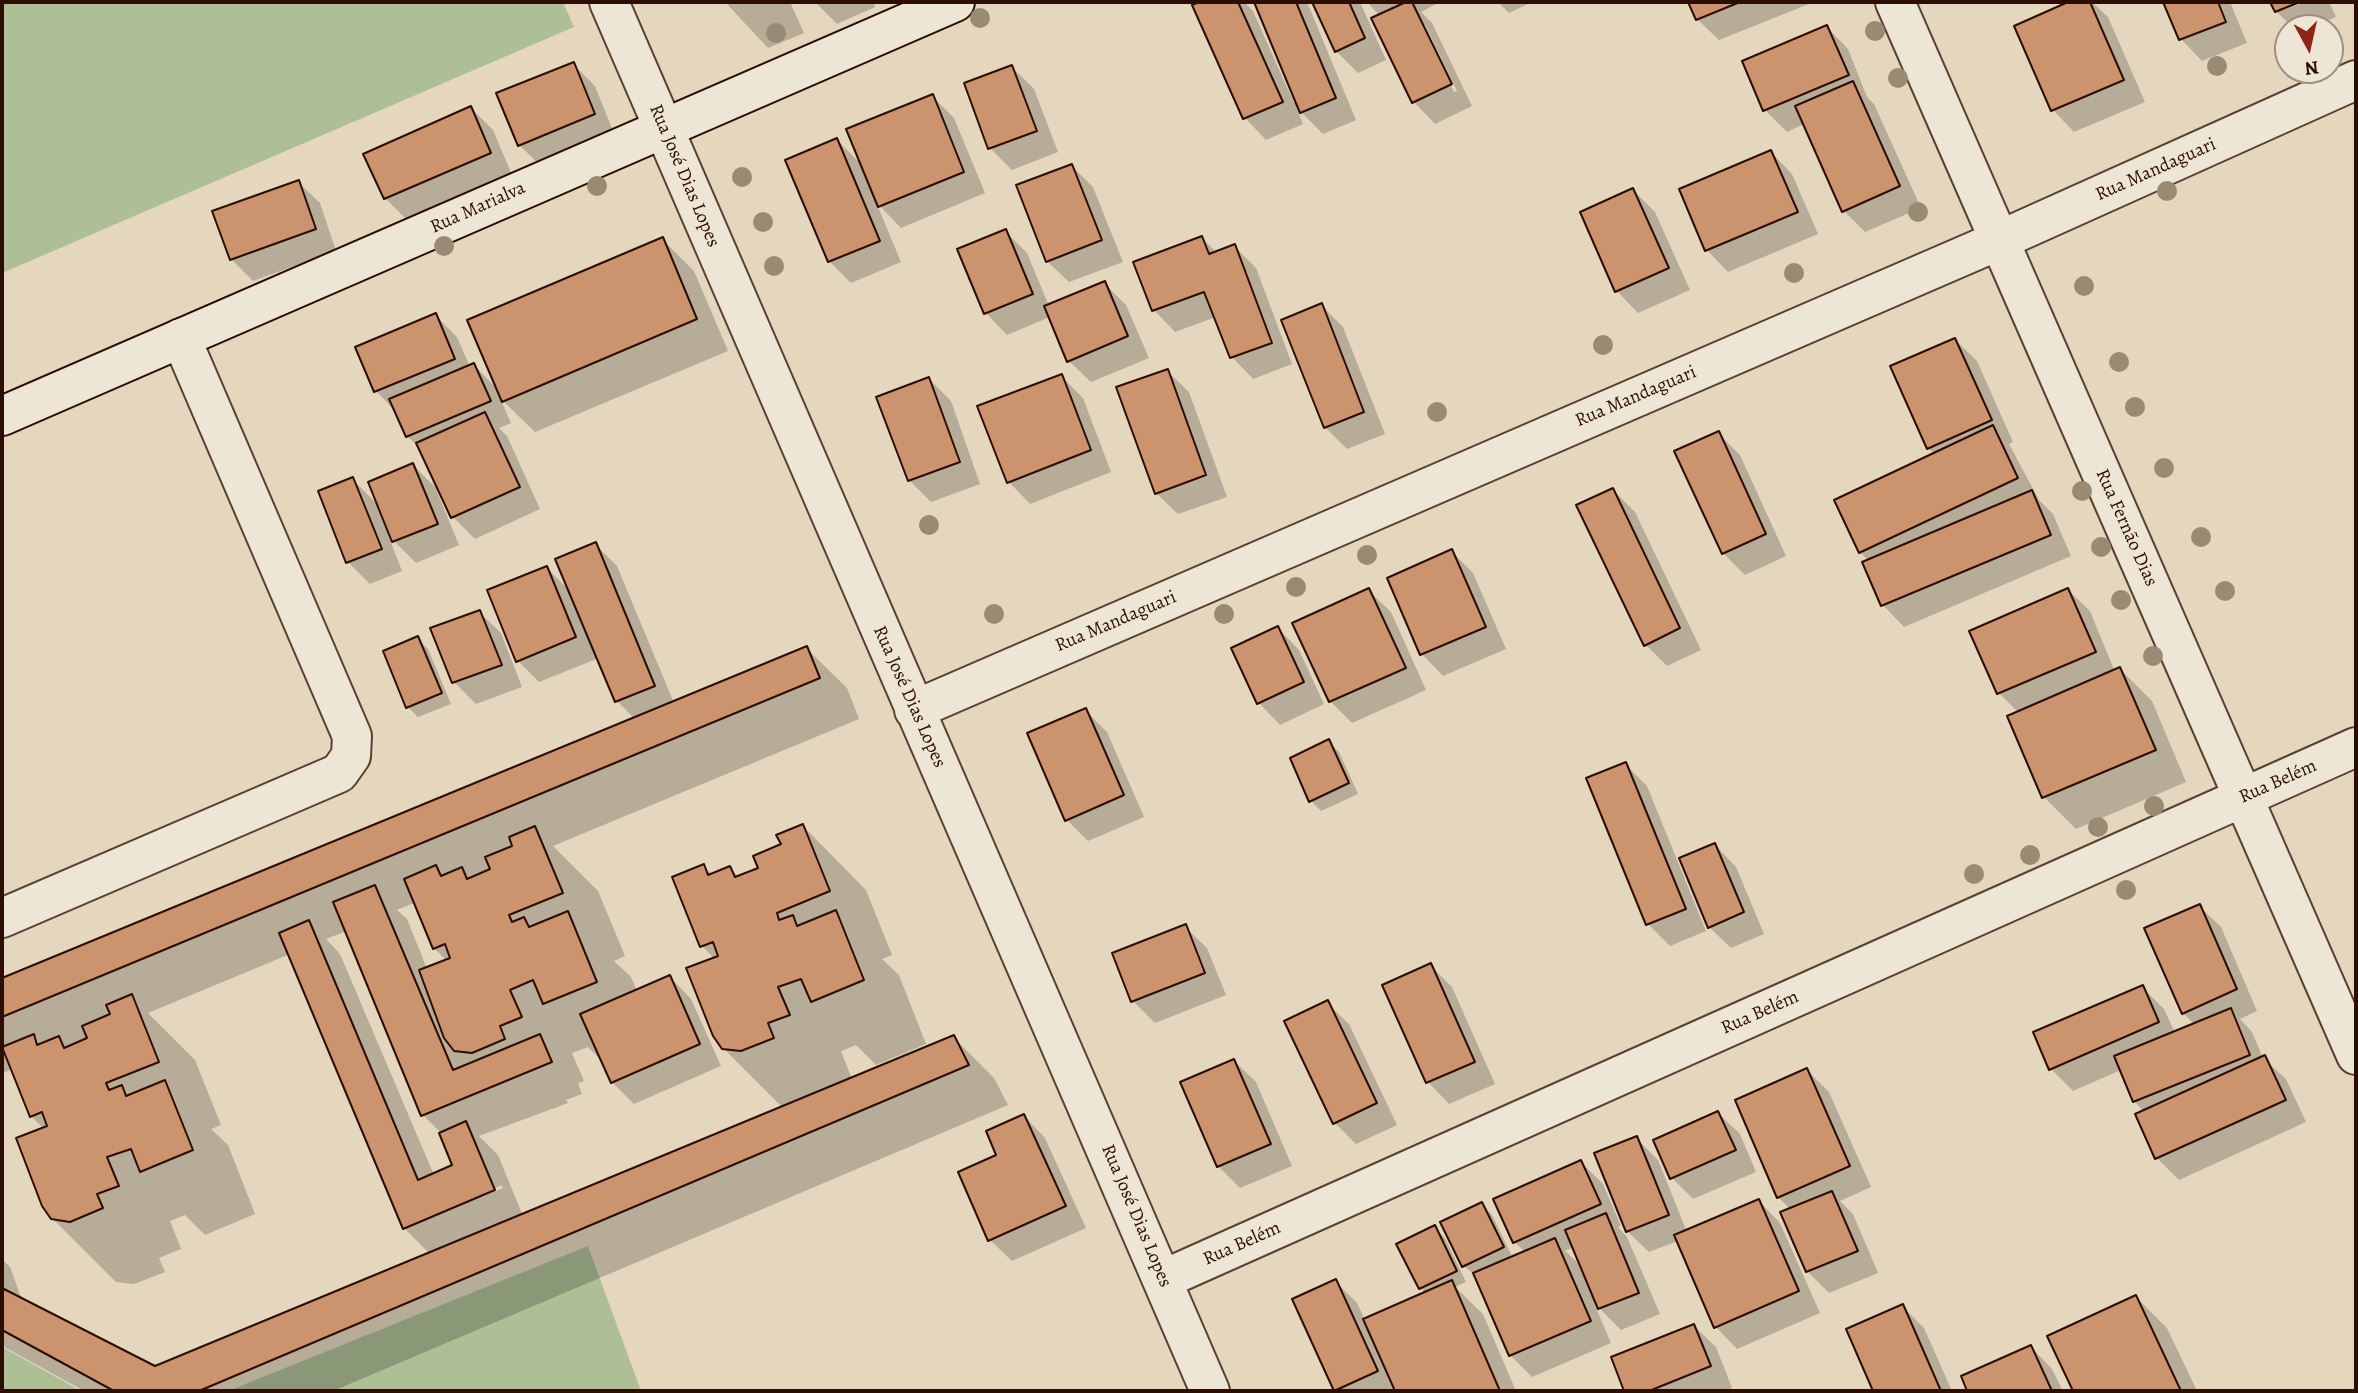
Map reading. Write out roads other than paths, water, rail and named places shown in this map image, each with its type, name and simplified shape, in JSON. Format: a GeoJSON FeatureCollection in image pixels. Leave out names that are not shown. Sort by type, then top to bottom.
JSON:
{"type":"FeatureCollection","features":[{"type":"Feature","properties":{"kind":"street","name":"Rua José Dias Lopes"},"geometry":{"type":"LineString","coordinates":[[609,2],[914,710],[1164,1279],[1210,1391]]}},
{"type":"Feature","properties":{"kind":"street","name":"Rua Marialva"},"geometry":{"type":"LineString","coordinates":[[2,415],[956,2]]}},
{"type":"Feature","properties":{"kind":"street","name":"Rua Fernão Dias"},"geometry":{"type":"LineString","coordinates":[[1895,2],[2356,1055]]}},
{"type":"Feature","properties":{"kind":"street","name":"Rua Mandaguari"},"geometry":{"type":"LineString","coordinates":[[914,710],[2000,240],[2356,80]]}},
{"type":"Feature","properties":{"kind":"street"},"geometry":{"type":"LineString","coordinates":[[2,918],[339,773],[351,757],[352,736],[181,338]]}},
{"type":"Feature","properties":{"kind":"street","name":"Rua Belém"},"geometry":{"type":"LineString","coordinates":[[1164,1279],[2356,747]]}}]}
